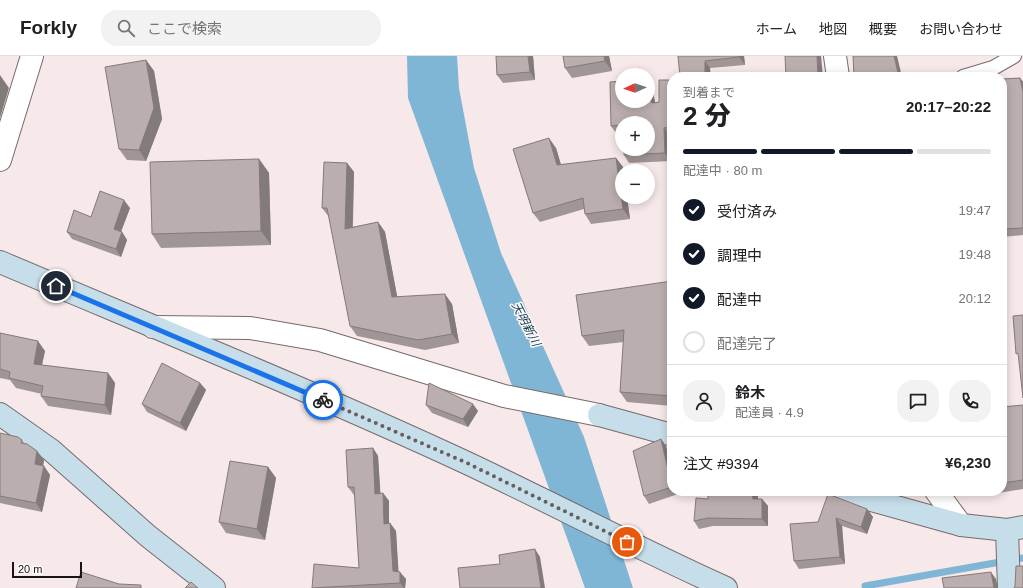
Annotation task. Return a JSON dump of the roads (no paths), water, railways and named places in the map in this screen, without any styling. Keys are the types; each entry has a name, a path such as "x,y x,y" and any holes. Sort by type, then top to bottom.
{"main road":[{"path":"0,262 467,463 650,554 726,588"},
{"path":"0,414 51,450 148,536 214,588"},
{"path":"599,415 667,434"},
{"path":"857,496 961,525 1015,529 1009,588"}],"street":[{"path":"0,160 32,56"},
{"path":"835,56 837,72"},
{"path":"153,327 250,328 320,340 504,396 599,415"},
{"path":"940,496 961,525"}],"lane":[{"path":"980,72 993,68 1014,56"}],"water":[{"name":"天明新川","path":"407,56 457,56 459,88 474,168 501,253 584,437 633,588 585,588 408,98"}],"waterway":[{"path":"865,586 1023,558"}]}
